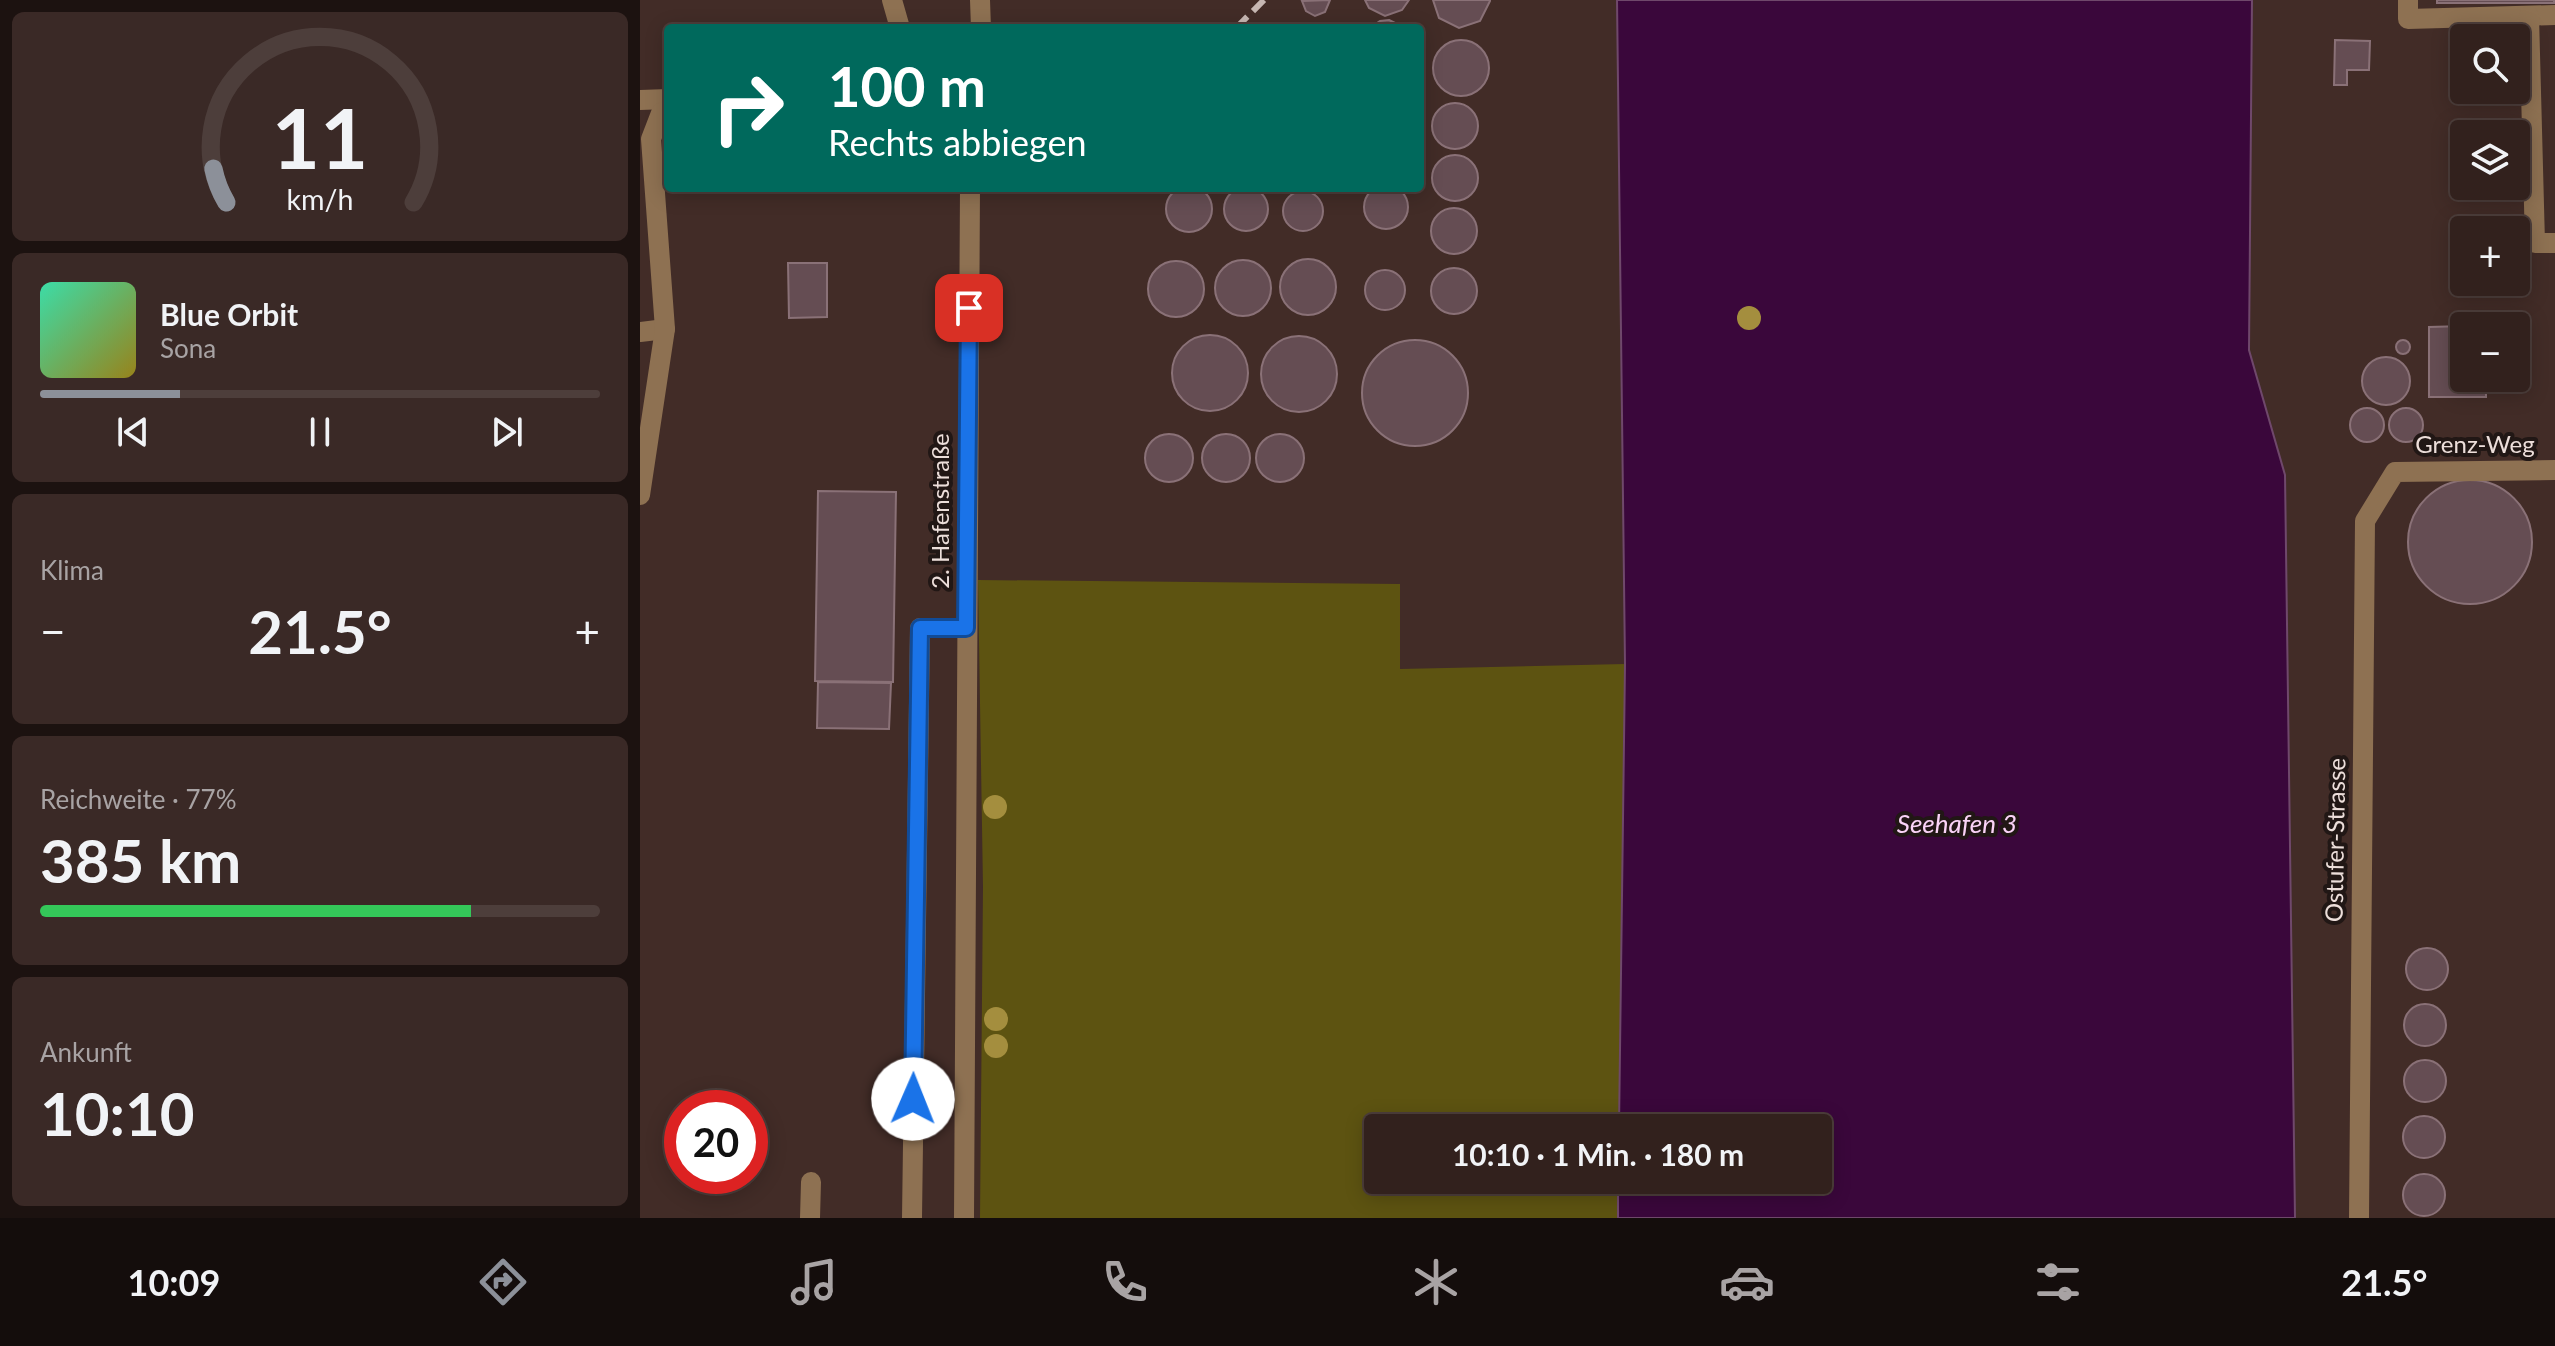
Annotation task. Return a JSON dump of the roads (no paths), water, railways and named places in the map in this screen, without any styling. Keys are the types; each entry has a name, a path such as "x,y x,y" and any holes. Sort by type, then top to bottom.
{"street":[{"path":"892,0 899,24"},
{"path":"979,24 980,0"},
{"path":"2408,0 2408,19 2555,15"},
{"path":"2529,16 2535,243 2555,243"},
{"path":"640,100 664,99"},
{"path":"640,495 665,329 651,139 664,112"},
{"name":"2. Hafenstraße","path":"964,1218 970,192"},
{"path":"640,332 665,329"},
{"name":"Grenz-Weg","path":"2395,472 2555,470"},
{"name":"Ostufer-Strasse","path":"2359,1218 2365,521 2395,472"},
{"path":"912,1218 920,628 966,628"},
{"path":"810,1218 811,1182"}],"water":[{"name":"Seehafen 3","path":"1617,0 2252,0 2249,350 2285,475 2295,1218 1618,1218 1618,1194 1832,1194 1832,1114 1619,1114 1625,664"}],"railway":[{"path":"1240,24 1264,0"}]}
